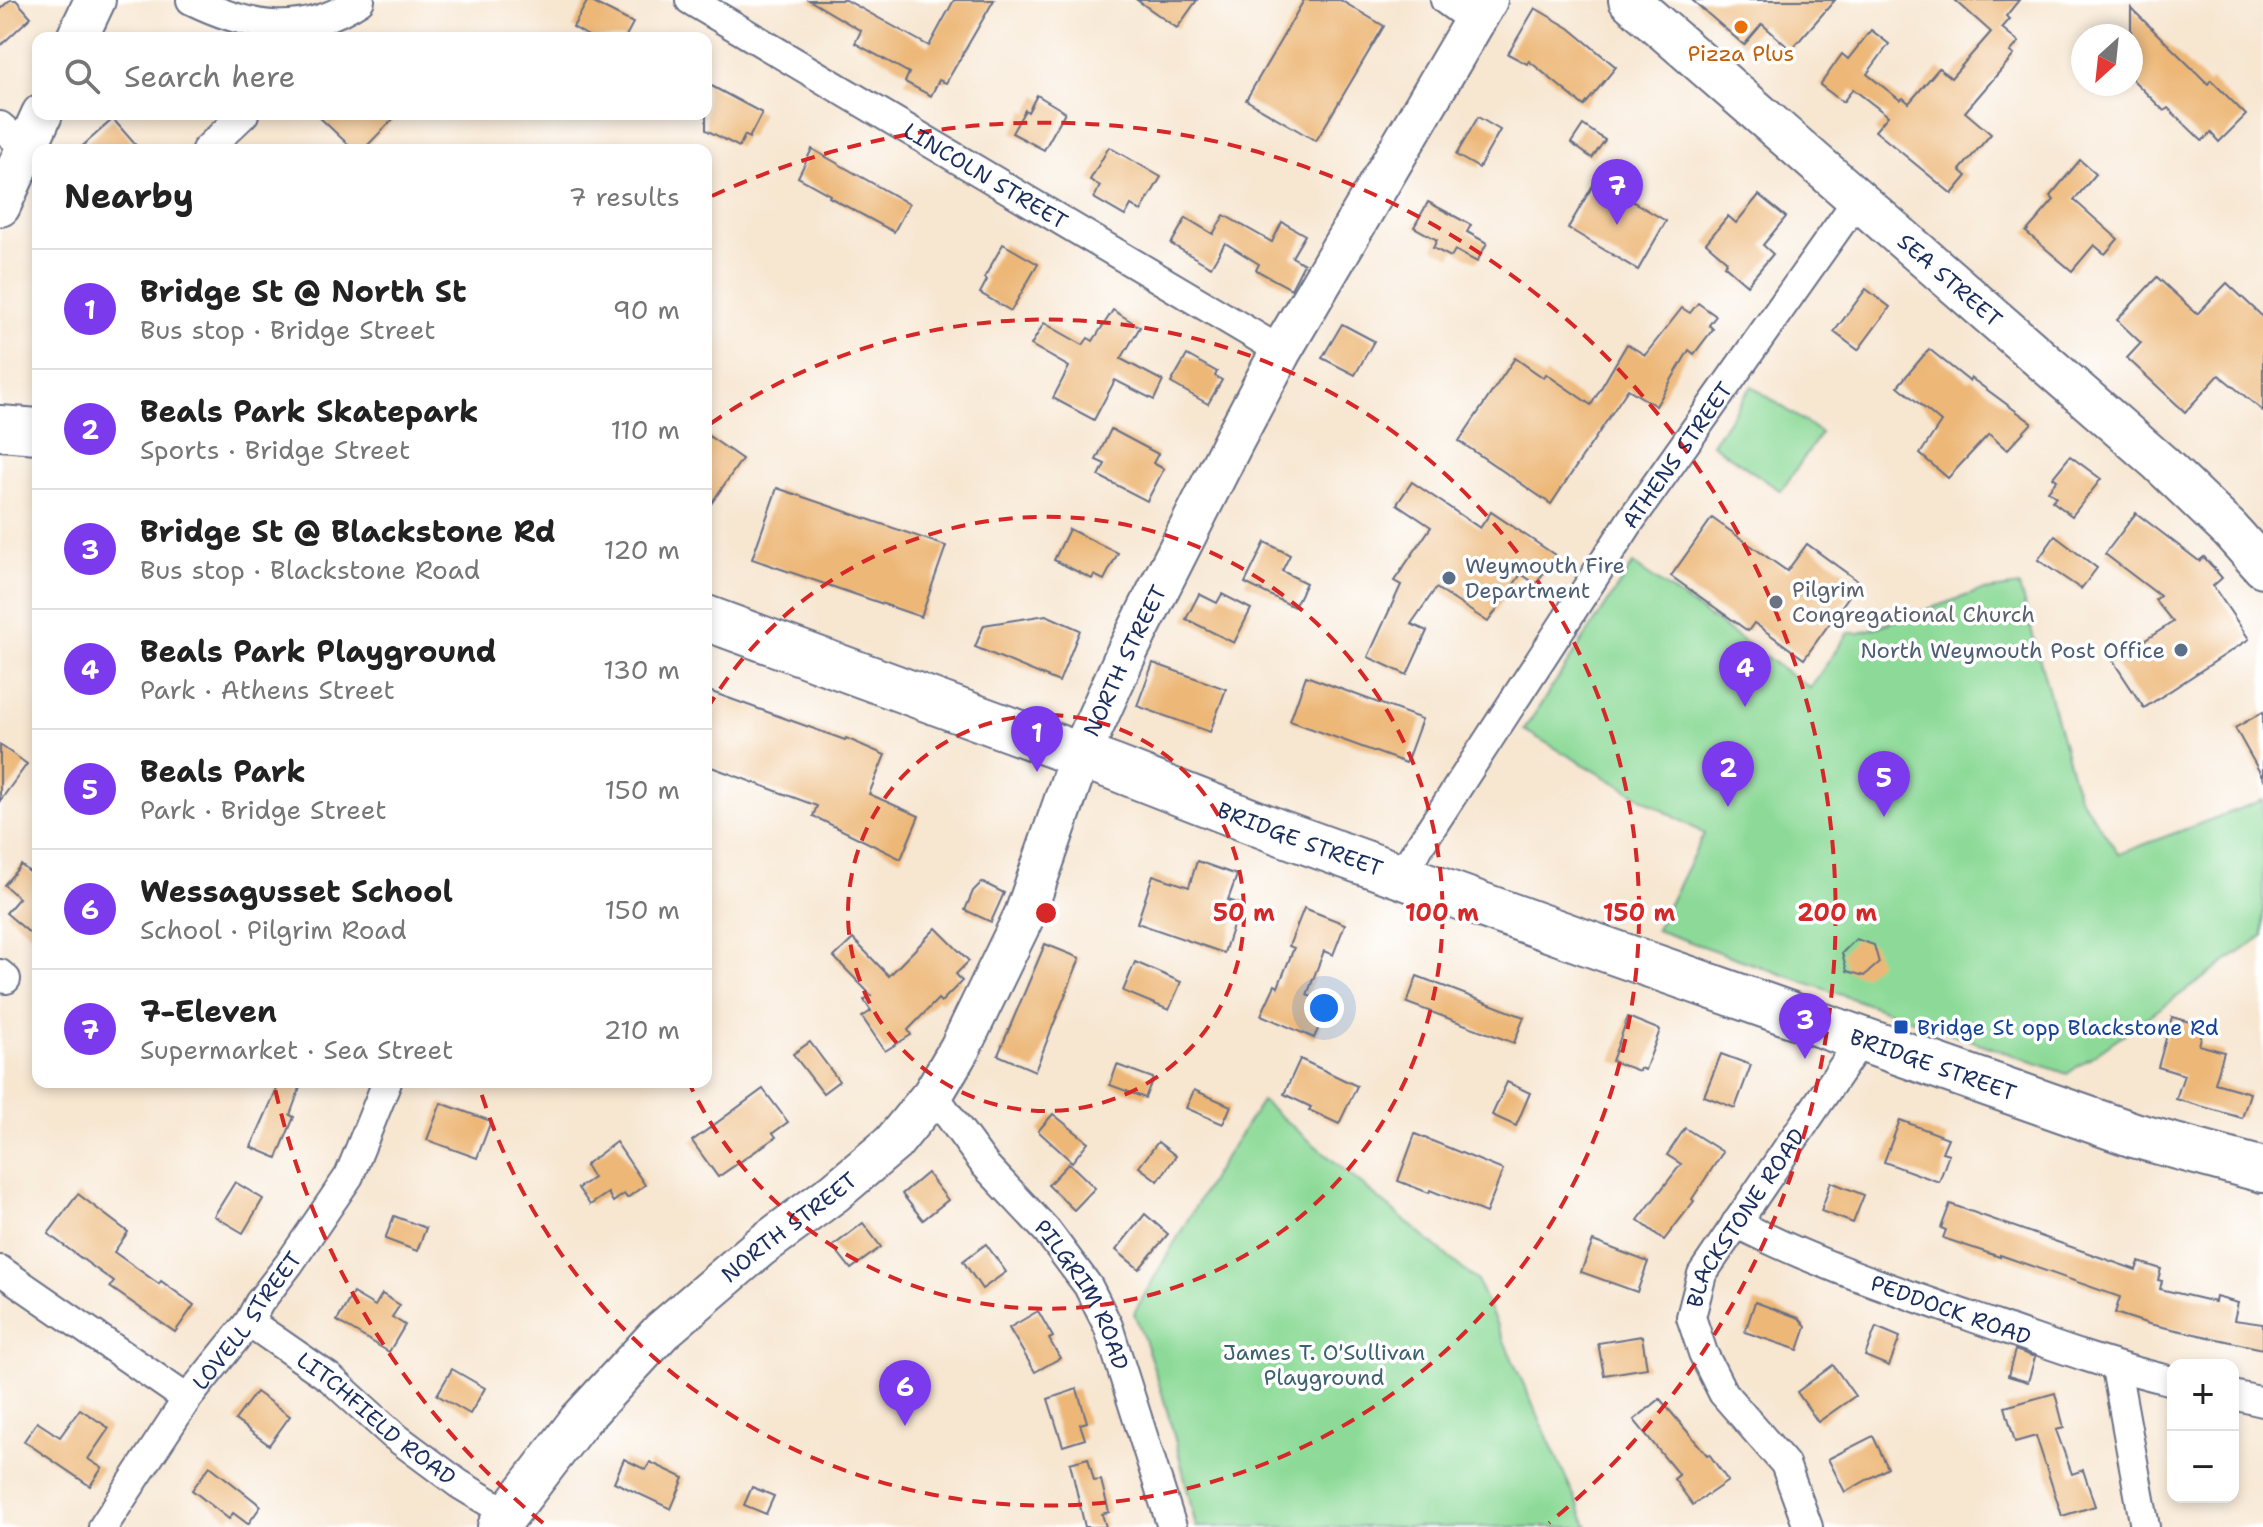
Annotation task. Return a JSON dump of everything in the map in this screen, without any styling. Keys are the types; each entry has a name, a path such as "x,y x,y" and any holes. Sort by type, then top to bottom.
{"main road":[{"path":"0,428 32,431"},
{"name":"BRIDGE STREET","path":"712,620 1400,876 1861,1040 2134,1135 2263,1170"}],"street":[{"path":"80,32 95,0"},
{"path":"191,0 262,31 325,20 360,0"},
{"name":"LINCOLN STREET","path":"690,0 1281,351"},
{"name":"SEA STREET","path":"1629,0 2160,463 2230,530 2263,567"},
{"name":"NORTH STREET","path":"503,1520 579,1421 662,1331 760,1247 835,1192 893,1143 933,1094 960,1048 1025,914 1080,756 1127,652 1281,351 1469,7"},
{"path":"212,144 238,120"},
{"path":"0,206 22,129"},
{"name":"ATHENS STREET","path":"1400,876 1631,520 1858,199"},
{"name":"BLACKSTONE ROAD","path":"1808,1527 1785,1464 1723,1393 1703,1353 1691,1317 1702,1274 1861,1040"},
{"name":"LOVELL STREET","path":"0,1270 187,1399 249,1322 259,1303 349,1176 385,1088"},
{"name":"PILGRIM ROAD","path":"933,1094 985,1165 1047,1231 1088,1286 1108,1326 1172,1527"},
{"name":"PEDDOCK ROAD","path":"1736,1223 1791,1251 1871,1282 2116,1368 2167,1380"},
{"name":"LITCHFIELD ROAD","path":"249,1322 330,1378 393,1435 503,1520"},
{"path":"2116,1368 2145,1527"},
{"path":"2239,1396 2263,1402"},
{"path":"103,1527 187,1399"}],"green space":[{"path":"1752,386 1821,433 1781,491 1712,444"},
{"path":"1633,564 1810,688 1848,633 1860,633 1977,592 2019,586 2078,795 2119,854 2263,800 2263,936 2067,1074 1656,930 1704,834 1524,730"},
{"name":"James T. O'Sullivan Playground","path":"1262,1101 1477,1281 1588,1527 1196,1527 1170,1419 1134,1313 1213,1176"}],"building":[{"path":"10,0 16,0 31,17 0,46 0,9"},
{"path":"588,0 633,23 628,32 582,32 573,27"},
{"path":"809,0 846,0 929,46 954,0 994,0 946,83 939,80 931,96 905,82 909,73 855,43 861,31"},
{"path":"1137,0 1197,0 1177,28"},
{"path":"1304,0 1340,0 1384,26 1316,141 1246,100"},
{"path":"1692,0 1835,0 1791,50 1762,24 1744,45"},
{"path":"1955,0 2019,0 2006,16 2010,19 2002,28 2019,42 2010,52 2014,55 1965,112 1991,134 1960,170 1967,176 1952,194 1875,131 1888,116 1853,89 1843,102 1820,85 1842,54 1848,59 1871,30 1889,44 1867,74 1900,100 1903,98 1909,103 1939,68 1951,78 1991,32"},
{"path":"1535,8 1569,28 1616,67 1584,106 1529,61 1527,64 1508,54"},
{"path":"2131,8 2208,84 2211,80 2246,115 2219,142 2211,133 2202,141 2168,108 2164,111 2143,90 2143,24 2131,24"},
{"path":"712,86 762,113 749,138 745,135 739,147 706,130 706,120 712,120"},
{"path":"1037,95 1065,112 1044,150 1012,133"},
{"path":"1478,117 1500,130 1479,168 1456,155"},
{"path":"114,120 135,144 85,144"},
{"path":"322,120 392,120 369,144 348,144"},
{"path":"1583,125 1605,140 1592,158 1571,143"},
{"path":"1109,147 1161,177 1141,211 1131,205 1125,216 1094,198 1100,186 1090,180"},
{"path":"812,149 909,204 894,232 798,177"},
{"path":"2080,160 2096,174 2074,200 2118,239 2105,254 2094,245 2072,271 2026,232 2054,200 2050,196"},
{"path":"1596,180 1666,221 1638,270 1568,228"},
{"path":"1759,195 1786,217 1763,245 1773,254 1747,285 1724,265 1727,261 1706,243 1728,216 1736,223"},
{"path":"1428,202 1471,225 1467,232 1487,243 1477,262 1455,250 1451,257 1433,248 1437,240 1414,227"},
{"path":"1224,215 1272,242 1282,222 1305,235 1292,257 1304,264 1291,289 1256,270 1259,264 1225,243 1211,267 1171,244 1186,218 1213,234"},
{"path":"1003,244 1038,264 1011,311 980,293 987,280 984,278"},
{"path":"2157,277 2197,314 2227,283 2263,317 2263,411 2219,375 2185,412 2127,358 2141,343 2117,320"},
{"path":"1866,289 1890,307 1858,350 1834,332"},
{"path":"1698,303 1716,316 1709,325 1713,329 1694,354 1689,350 1656,406 1628,389 1551,504 1459,441 1515,358 1544,378 1546,374 1591,405 1627,344 1645,355 1682,308 1690,313"},
{"path":"1113,310 1140,327 1121,359 1163,381 1154,400 1115,380 1094,420 1053,398 1069,367 1031,345 1044,323 1083,345 1088,338 1093,341"},
{"path":"1342,324 1374,341 1355,375 1322,358"},
{"path":"1929,349 1969,381 1971,378 2032,423 2007,450 1989,434 1948,478 1920,454 1941,422 1898,386"},
{"path":"1187,355 1217,372 1215,376 1222,380 1208,404 1171,383"},
{"path":"1111,429 1158,454 1153,463 1164,469 1147,501 1099,476 1105,464 1096,460"},
{"path":"712,438 742,459 712,502"},
{"path":"2070,456 2101,479 2072,516 2052,501 2056,497 2048,491 2057,480 2053,477"},
{"path":"1412,482 1480,528 1491,512 1555,555 1536,584 1521,574 1488,622 1436,588 1411,624 1427,631 1407,675 1368,657 1401,585 1394,581 1431,527 1397,504"},
{"path":"777,488 946,546 921,617 752,559"},
{"path":"2136,513 2199,561 2204,557 2222,578 2213,586 2249,639 2144,708 2113,661 2173,622 2155,600 2160,596 2105,554"},
{"name":"Pilgrim Congregational Church","path":"1712,518 1787,571 1807,544 1859,582 1804,659 1754,623 1748,631 1671,576"},
{"path":"1069,529 1118,553 1104,580 1094,575 1092,579 1054,560"},
{"path":"2055,536 2097,568 2081,589 2038,560"},
{"path":"1265,542 1290,555 1282,571 1306,583 1294,607 1245,583"},
{"path":"1199,594 1217,603 1222,594 1251,609 1234,643 1186,619"},
{"path":"1046,615 1080,630 1059,682 975,647 984,625"},
{"path":"1153,663 1226,689 1210,732 1137,706"},
{"path":"1306,676 1422,719 1406,763 1290,721"},
{"path":"712,692 846,738 885,755 869,794 919,816 901,859 813,816 817,806 712,767"},
{"path":"2263,712 2263,778 2235,728"},
{"path":"0,745 27,764 0,801"},
{"path":"1197,861 1237,875 1228,900 1240,904 1224,953 1137,923 1153,875 1189,887"},
{"path":"21,865 32,874 32,935 6,913 19,898 4,885"},
{"path":"982,882 1004,893 991,922 965,910 973,891"},
{"path":"1304,908 1345,924 1333,955 1324,951 1307,995 1329,1005 1314,1038 1261,1015 1275,985 1278,987 1294,948 1289,946"},
{"path":"936,928 969,961 956,974 962,981 941,1002 938,999 908,1030 911,1035 885,1051 862,1017 871,1011 864,1000 871,995 834,957 853,939 889,976"},
{"path":"1856,939 1874,945 1879,963 1864,976 1847,971 1842,953"},
{"path":"1045,944 1080,958 1035,1071 998,1055"},
{"path":"1135,962 1181,982 1169,1010 1123,991"},
{"path":"1417,976 1524,1017 1514,1043 1407,1003"},
{"path":"1628,1017 1660,1030 1645,1070 1640,1068 1639,1071 1612,1061"},
{"path":"2172,1017 2204,1026 2199,1045 2224,1052 2215,1083 2250,1093 2242,1118 2176,1099 2184,1075 2158,1067"},
{"path":"810,1042 839,1081 823,1093 793,1054"},
{"path":"1721,1054 1751,1065 1735,1108 1704,1096"},
{"path":"1300,1059 1357,1086 1339,1124 1284,1094"},
{"path":"1117,1065 1153,1078 1145,1098 1110,1085"},
{"path":"1507,1082 1530,1093 1516,1126 1492,1115"},
{"path":"277,1088 300,1088 290,1115 294,1117 277,1158 251,1147"},
{"path":"763,1089 788,1122 773,1133 776,1137 718,1177 692,1141"},
{"path":"1194,1090 1231,1106 1223,1124 1186,1108"},
{"path":"441,1103 491,1121 477,1158 427,1140"},
{"path":"1053,1114 1088,1142 1072,1162 1038,1131"},
{"path":"1900,1120 1948,1138 1942,1152 1949,1154 1939,1182 1884,1162"},
{"path":"1685,1128 1723,1152 1692,1199 1694,1201 1664,1240 1638,1220 1681,1164 1667,1155"},
{"path":"1415,1134 1503,1170 1486,1213 1430,1190 1429,1193 1398,1181"},
{"path":"616,1142 645,1185 627,1198 624,1194 613,1202 608,1193 590,1205 578,1188 593,1178 585,1165"},
{"path":"1158,1142 1176,1156 1158,1181 1139,1167"},
{"path":"1069,1163 1095,1188 1074,1210 1048,1185"},
{"path":"927,1173 948,1200 923,1220 902,1194"},
{"path":"235,1182 263,1199 243,1233 214,1216"},
{"path":"1831,1182 1864,1195 1853,1223 1821,1211"},
{"path":"78,1194 128,1232 114,1252 194,1305 175,1332 110,1287 114,1282 48,1234"},
{"path":"1950,1204 2136,1270 2139,1262 2161,1269 2158,1280 2162,1281 2160,1289 2215,1302 2216,1297 2238,1303 2234,1320 2263,1324 2263,1349 2149,1324 2115,1313 2120,1297 1943,1238 1946,1230 1941,1228"},
{"path":"1145,1214 1168,1234 1139,1269 1116,1250"},
{"path":"394,1216 426,1228 417,1251 385,1239"},
{"path":"863,1223 881,1247 851,1269 833,1246"},
{"path":"1593,1241 1648,1262 1637,1292 1581,1272"},
{"path":"986,1244 1006,1272 982,1289 963,1261"},
{"path":"353,1293 375,1306 382,1294 400,1305 392,1317 405,1325 389,1352 337,1321"},
{"path":"1755,1302 1799,1318 1806,1327 1798,1350 1745,1332"},
{"path":"1038,1311 1053,1337 1049,1339 1060,1358 1035,1372 1009,1328"},
{"path":"1876,1327 1900,1337 1889,1366 1865,1356"},
{"path":"1642,1336 1647,1368 1604,1375 1598,1343"},
{"path":"2015,1350 2035,1357 2028,1382 2008,1376"},
{"path":"1833,1365 1855,1396 1818,1422 1797,1392"},
{"path":"452,1369 485,1388 470,1414 437,1395"},
{"path":"1077,1389 1087,1422 1080,1424 1085,1439 1063,1446 1048,1399"},
{"path":"256,1392 290,1416 269,1445 235,1420"},
{"path":"2055,1393 2064,1428 2056,1430 2072,1474 2083,1470 2095,1506 2062,1516 2036,1436 2015,1442 2005,1407"},
{"path":"1660,1399 1709,1454 1728,1481 1693,1505 1674,1479 1679,1475 1634,1420"},
{"path":"80,1409 109,1428 88,1459 102,1468 90,1486 24,1441 37,1422 60,1437"},
{"path":"1873,1436 1888,1468 1845,1492 1828,1459"},
{"path":"1088,1458 1094,1481 1101,1480 1109,1512 1102,1514 1106,1527 1085,1527 1070,1463"},
{"path":"624,1459 646,1470 650,1462 684,1478 671,1509 614,1482"},
{"path":"210,1466 261,1506 248,1524 233,1513 229,1519 192,1490"},
{"path":"752,1487 774,1496 766,1514 744,1505"}],"place":[{"name":"Pizza Plus","path":"1741,27"},
{"name":"7-Eleven","path":"1617,225"},
{"name":"Weymouth Fire Department","path":"1449,578"},
{"name":"Pilgrim Congregational Church","path":"1776,602"},
{"name":"North Weymouth Post Office","path":"2181,650"},
{"name":"Beals Park Playground","path":"1745,707"},
{"name":"Bridge St @ North St","path":"1037,772"},
{"name":"Beals Park Skatepark","path":"1728,807"},
{"name":"Beals Park","path":"1884,817"},
{"name":"Bridge St opp Blackstone Rd","path":"1901,1027"},
{"name":"Bridge St @ Blackstone Rd","path":"1805,1059"},
{"name":"Wessagusset School","path":"905,1426"}]}
